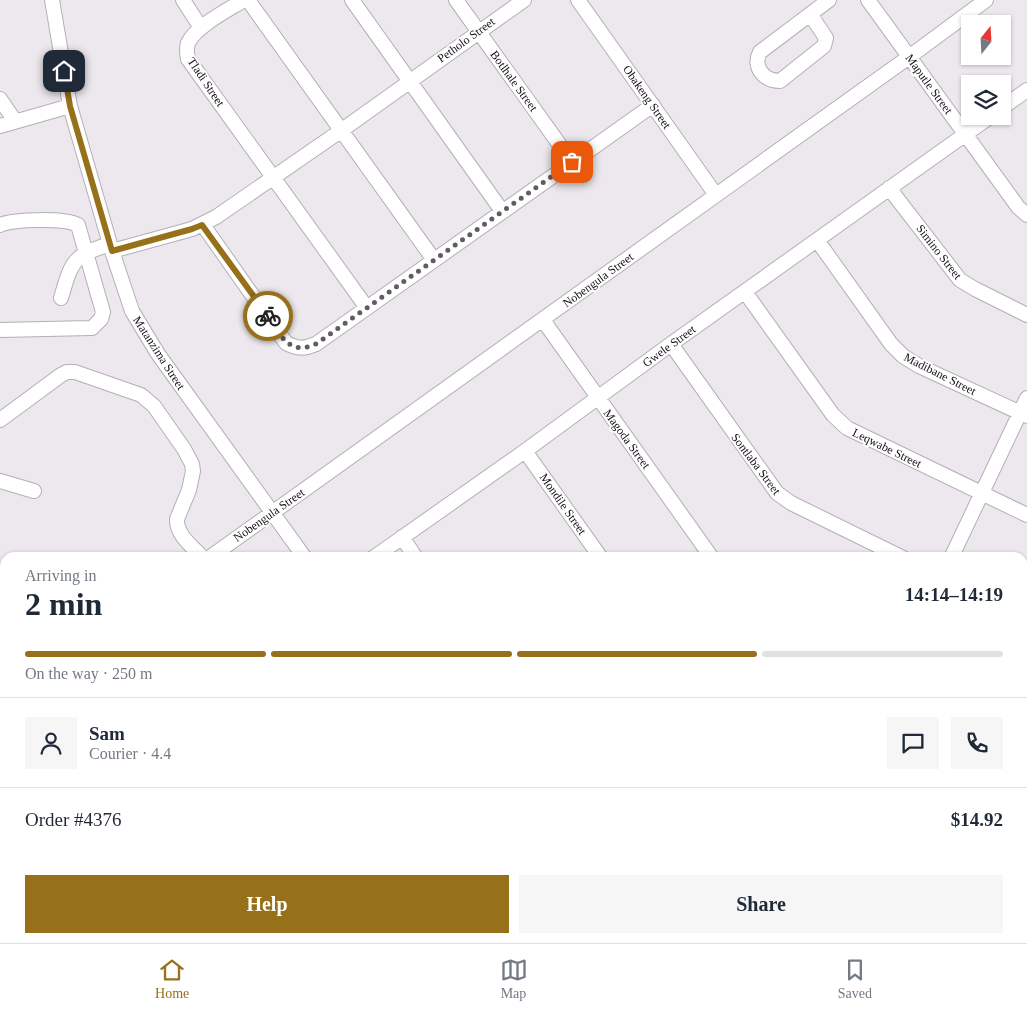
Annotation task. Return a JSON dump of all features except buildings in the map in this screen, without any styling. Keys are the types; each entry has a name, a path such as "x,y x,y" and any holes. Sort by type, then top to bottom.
{"street":[{"name":"Matanzima Street","path":"52,0 70,106 111,248 132,311 158,354 302,552"},
{"path":"182,0 201,28"},
{"name":"Tladi Street","path":"244,0 201,28 193,35 186,50 188,59 274,177"},
{"path":"248,0 434,260"},
{"path":"352,0 502,211"},
{"name":"Botlhale Street","path":"456,0 572,162"},
{"name":"Petholo Street","path":"85,253 192,229 202,225 342,130 478,31 524,0"},
{"name":"Obakeng Street","path":"578,0 716,195"},
{"path":"810,14 826,38 824,46 780,81 772,81 767,78 758,67 757,58 760,52 810,14 829,0"},
{"name":"Maputle Street","path":"868,0 964,135 1018,207 1027,215"},
{"name":"Nobengula Street","path":"217,552 543,320 986,0"},
{"path":"1011,102 1027,90"},
{"path":"0,99 15,121"},
{"path":"202,225 286,343 296,348 305,348 316,344 652,105"},
{"path":"0,126 70,106"},
{"name":"Gwele Street","path":"381,552 978,125"},
{"path":"274,177 367,308"},
{"name":"Simino Street","path":"889,188 960,280 975,290 1027,315"},
{"path":"0,225 17,221 72,222 79,228 103,312 96,326 81,330 0,330"},
{"name":"Madibane Street","path":"817,240 890,344 903,356 919,366 1024,414"},
{"path":"61,298 72,265 85,253"},
{"name":"Leqwabe Street","path":"745,292 839,422 857,434 1027,516"},
{"name":"Magoda Street","path":"543,320 708,552"},
{"name":"Sontlaba Street","path":"671,344 777,494 791,503 891,552"},
{"path":"0,420 51,381 67,372 75,372 141,395 154,406 192,464 192,480 176,526 179,532 197,552"},
{"path":"954,552 981,494 1024,414 1027,398"},
{"name":"Mondile Street","path":"525,451 597,552"},
{"path":"0,481 34,491"},
{"path":"402,537 412,552"}],"way so far":[{"path":"268,316 286,343 296,348 305,348 316,344 572,162"}],"route":[{"path":"64,71 70,106 112,251 202,225 268,316"}]}
